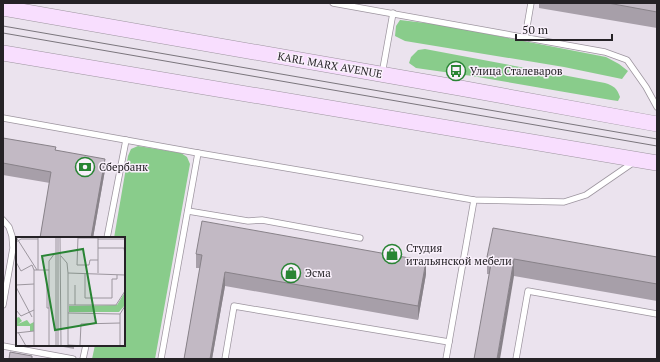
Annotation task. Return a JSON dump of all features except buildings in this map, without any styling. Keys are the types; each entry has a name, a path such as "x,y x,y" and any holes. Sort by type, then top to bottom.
{"main road":[{"name":"KARL MARX AVENUE","path":"3,8 382,74 657,124"},
{"path":"3,53 657,163"}],"lane":[{"path":"333,3 605,52 626,60 646,87 657,107"},
{"path":"525,38 531,3"},
{"path":"382,74 393,13"},
{"path":"3,118 474,200 564,202 586,195 638,160"},
{"path":"107,237 126,140"},
{"path":"161,359 198,153"},
{"path":"446,359 474,200"},
{"path":"188,211 248,221 262,220 360,238"},
{"path":"3,220 9,227 12,236 13,248 3,306"},
{"path":"516,359 528,291 657,314"},
{"path":"225,359 234,306 449,342"},
{"path":"3,346 73,359"},
{"path":"83,359 86,346"}],"green space":[{"path":"400,20 442,25 606,57 628,71 622,79 564,67 405,41 395,36 396,26"},
{"path":"425,49 605,83 615,88 620,97 618,101 611,100 416,68 409,63 411,57 418,50"},
{"path":"138,146 181,153 187,157 190,164 155,359 92,359 95,346 125,346 125,237 114,237 128,156 131,149"}],"tram line":[{"path":"3,26 657,139"},
{"path":"3,33 657,146"}],"place":[{"name":"Улица Сталеваров","path":"456,71"},
{"name":"Сбербанк","path":"85,167"},
{"name":"Студия итальянской мебели","path":"392,254"},
{"name":"Эсма","path":"291,273"}]}
